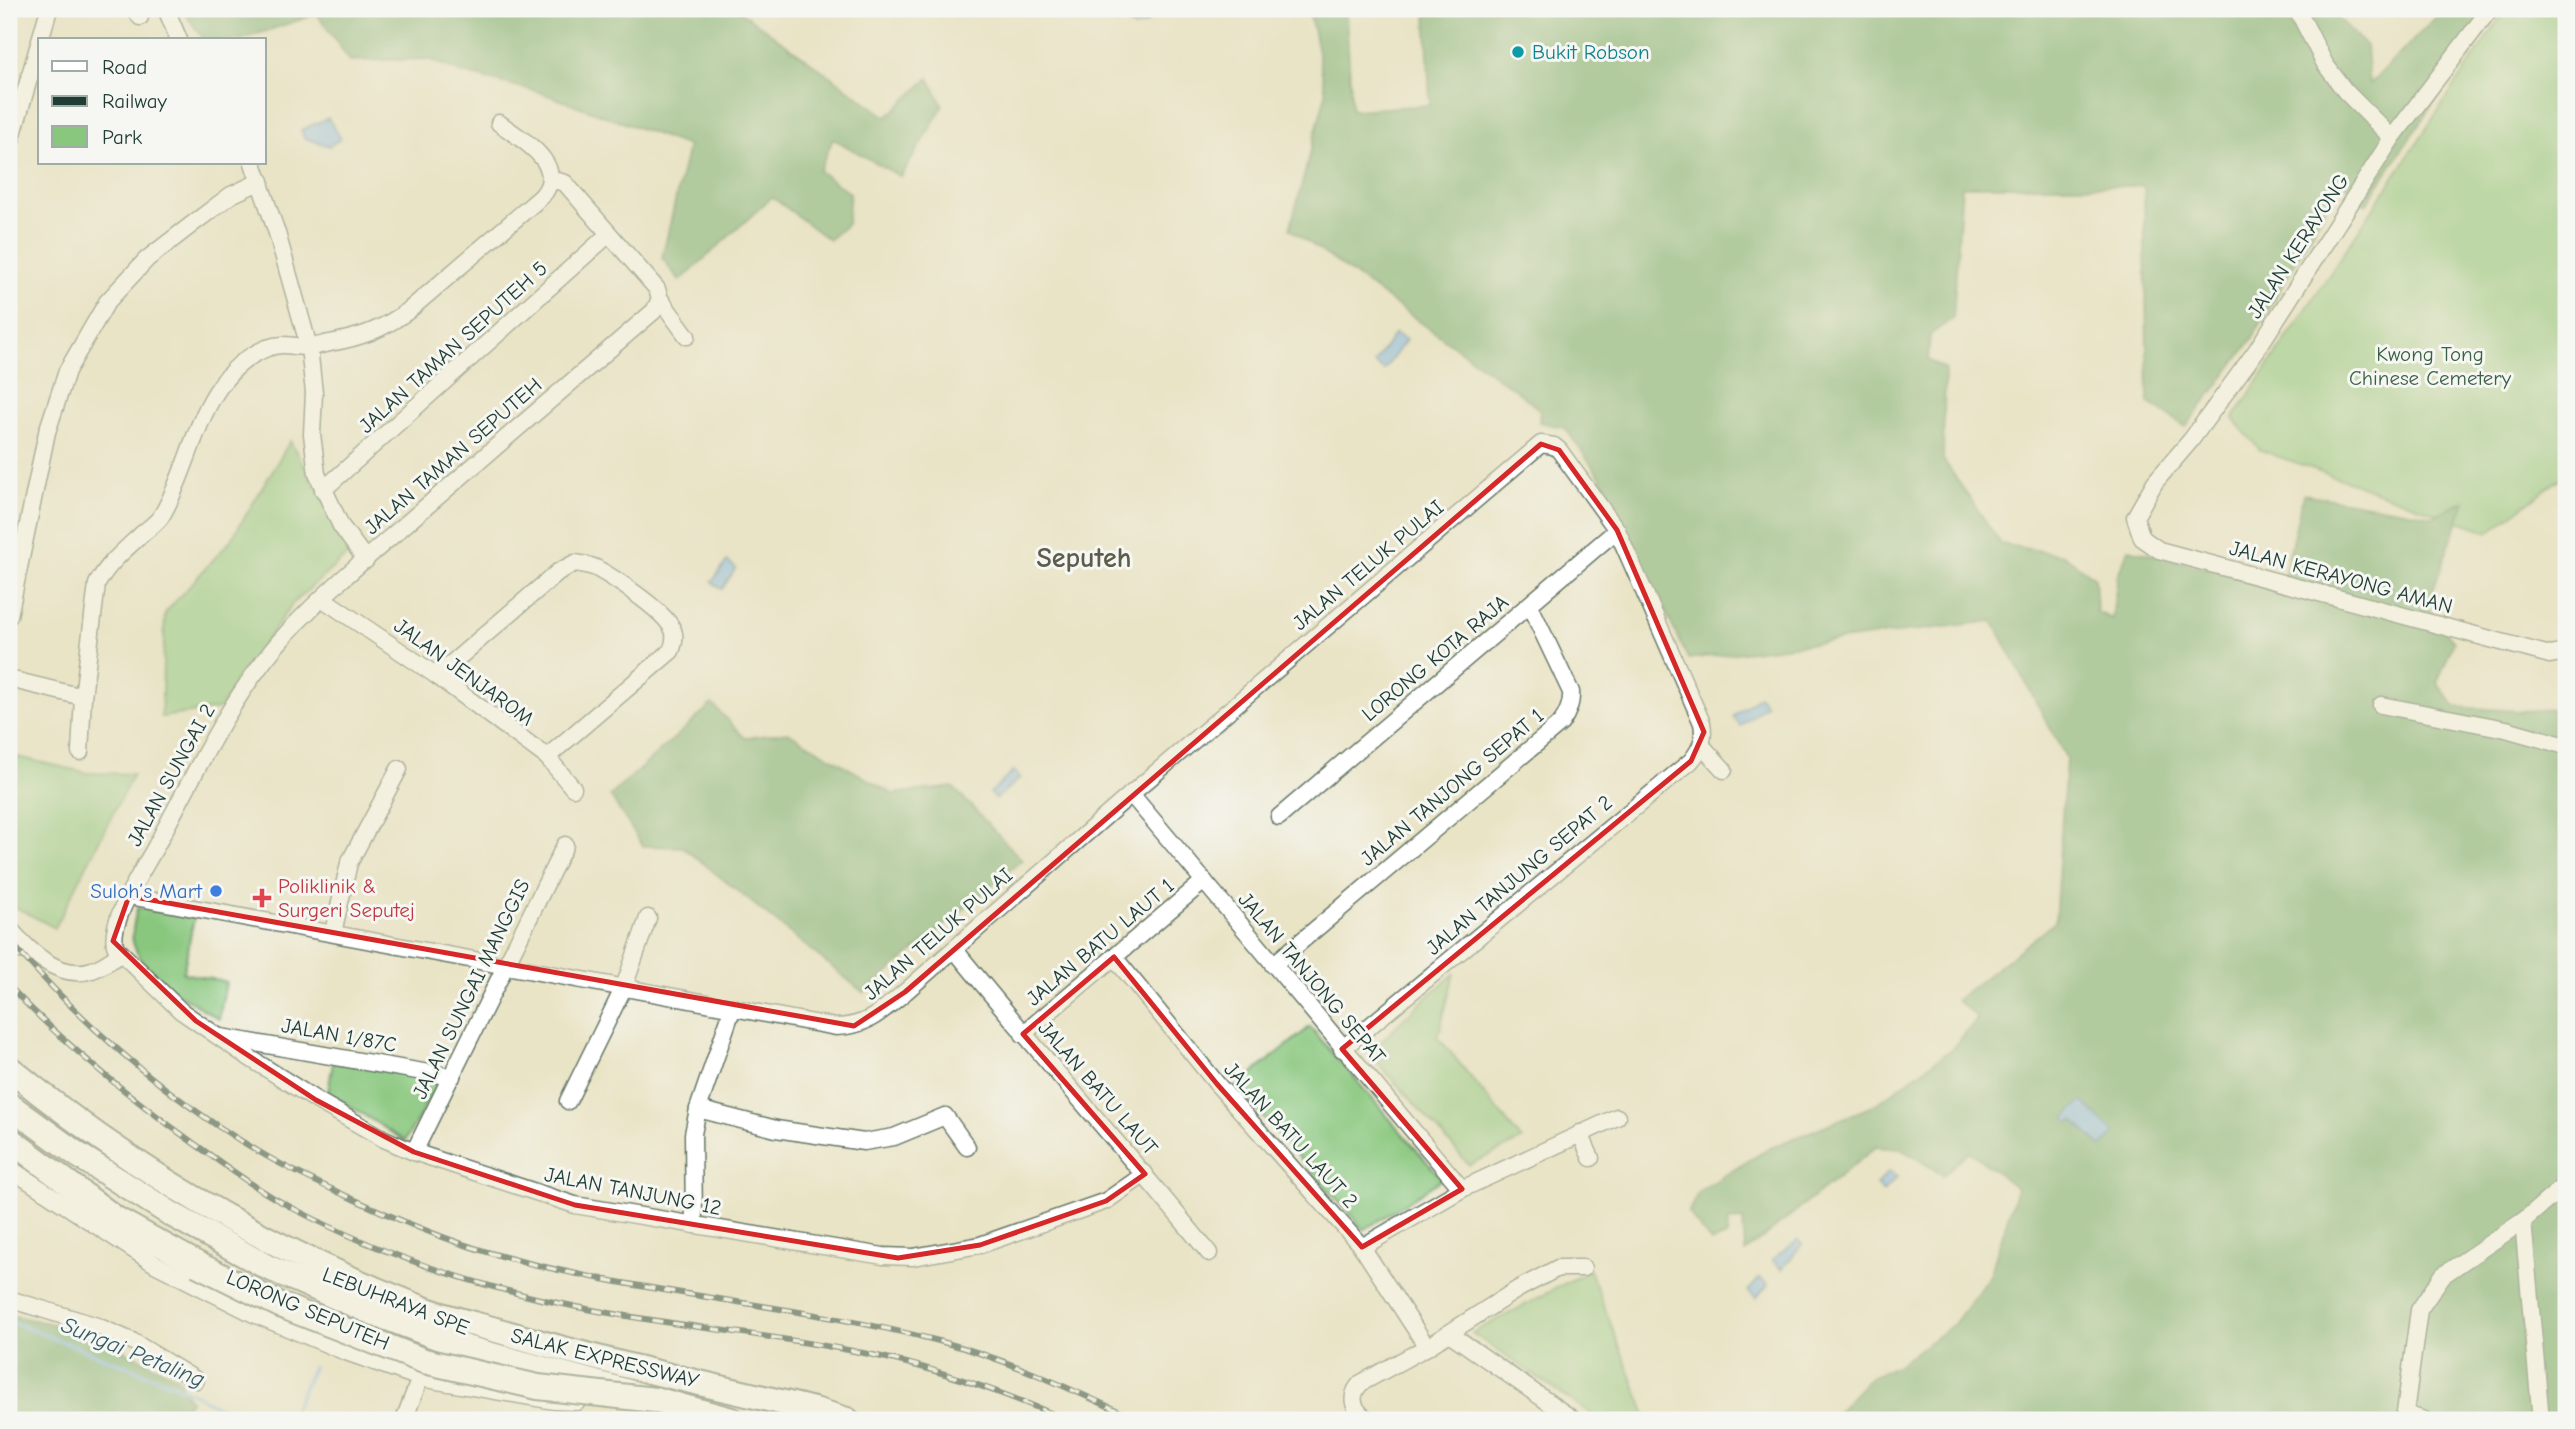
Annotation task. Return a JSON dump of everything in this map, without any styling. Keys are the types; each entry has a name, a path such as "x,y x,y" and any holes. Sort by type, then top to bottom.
{"highway":[{"name":"SALAK EXPRESSWAY","path":"9,1068 52,1104 179,1190 308,1261 346,1277 421,1308 567,1351 847,1420"},
{"name":"LEBUHRAYA SPE","path":"9,1080 86,1145 177,1203 275,1254 472,1331 564,1358 828,1420"},
{"name":"LEBUHRAYA SPE","path":"9,1105 78,1155 160,1207 267,1268 466,1348 732,1420"},
{"name":"SALAK EXPRESSWAY","path":"9,1114 123,1198 236,1266 357,1319 425,1345 502,1369 622,1400 725,1420"},
{"path":"9,1139 116,1219 197,1264 280,1305 424,1361 538,1387 655,1400"},
{"path":"116,1219 236,1266"}],"street":[{"path":"41,38 49,9"},
{"path":"166,9 178,38"},
{"path":"2297,9 2325,64 2345,91 2392,138"},
{"name":"JALAN KERAYONG","path":"2141,505 2155,482 2191,440 2256,351 2392,138 2490,9"},
{"path":"9,148 38,47"},
{"path":"80,752 83,698 97,584 106,568 161,517 213,397 227,375 246,359 268,348 289,343 309,347 369,335 408,312 541,197 548,190 550,179 540,153 499,123"},
{"name":"JALAN TAMAN SEPUTEH","path":"253,164 295,292 309,347 314,393 312,434 317,474 341,526 366,560 654,311 660,299"},
{"path":"550,179 565,183 609,233 657,289 660,299 687,336"},
{"path":"9,616 47,432 67,371 107,302 147,260 230,195 261,181"},
{"name":"JALAN TAMAN SEPUTEH 5","path":"323,490 609,233"},
{"name":"JALAN TELUK PULAI","path":"130,895 836,1027 855,1026 871,1020 955,950 1130,794 1541,444 1554,446 1559,450 1617,530"},
{"name":"JALAN KERAYONG AMAN","path":"2141,505 2135,517 2137,526 2142,538 2159,550 2550,654 2566,652"},
{"path":"1617,530 1702,723 1702,746 1724,770"},
{"name":"LORONG KOTA RAJA","path":"1279,817 1617,530"},
{"name":"JALAN SUNGAI 2","path":"120,954 113,941 114,932 130,895 223,722 288,632 366,560"},
{"path":"438,676 558,572 575,563 593,567 621,584 657,611 673,629 675,642 671,651 547,757"},
{"name":"JALAN JENJAROM","path":"323,599 438,676 547,757 573,788"},
{"name":"JALAN TANJONG SEPAT 1","path":"1273,965 1561,723 1572,700 1571,692 1530,606"},
{"path":"9,679 83,698"},
{"path":"2381,705 2506,729 2566,746"},
{"name":"JALAN TANJUNG SEPAT 2","path":"1342,1049 1691,761 1702,746"},
{"path":"333,933 349,863 399,769"},
{"name":"JALAN TANJONG SEPAT","path":"1130,794 1462,1189"},
{"name":"JALAN SUNGAI MANGGIS","path":"414,1152 565,845"},
{"name":"JALAN BATU LAUT 1","path":"1023,1034 1204,881"},
{"path":"568,1101 624,987 648,918"},
{"path":"9,928 30,951 49,963 76,972 101,967 120,954"},
{"path":"9,949 30,951"},
{"name":"JALAN BATU LAUT","path":"955,950 1209,1253"},
{"name":"JALAN TANJUNG 12","path":"120,954 181,1011 316,1100 384,1139 414,1152 557,1201 883,1256 913,1257 980,1245 1106,1201 1145,1174"},
{"name":"JALAN BATU LAUT 2","path":"1114,957 1217,1084 1362,1247 1427,1347"},
{"path":"694,1225 693,1134 698,1109 733,1007"},
{"name":"JALAN 1/87C","path":"219,1036 452,1077"},
{"path":"698,1109 776,1129 864,1142 894,1137 944,1115 967,1147"},
{"path":"1362,1247 1462,1189 1618,1117"},
{"path":"1580,1133 1591,1158"},
{"name":"LORONG SEPUTEH","path":"9,1168 155,1264 254,1314 346,1352 420,1378 554,1401 622,1400"},
{"path":"2424,1420 2405,1417 2419,1310 2444,1275 2523,1221 2566,1184"},
{"path":"2523,1221 2541,1420"},
{"path":"1368,1420 1359,1414 1352,1401 1353,1391 1361,1383 1427,1347 1518,1289 1559,1268 1583,1268"},
{"path":"9,1300 97,1326 132,1341 196,1380"},
{"path":"1449,1333 1574,1420"},
{"path":"404,1420 420,1378"}],"highlighted area":[{"path":"1541,444 1559,450 1617,530 1704,732 1691,761 1342,1049 1462,1189 1362,1247 1217,1084 1114,957 1023,1034 1145,1174 1106,1201 980,1245 898,1258 575,1205 414,1152 316,1100 196,1021 113,941 129,896 854,1026 905,992"}],"green space":[{"path":"182,9 737,9 887,117 929,78 943,106 901,177 833,139 819,171 850,193 847,224 829,240 772,197 680,281 662,258 688,146 536,91 466,74 428,59 350,61 317,14 246,38 203,38"},
{"path":"1309,9 1346,14 1352,110 1430,105 1426,9 2329,9 2366,46 2369,85 2444,9 2496,9 2366,204 2341,181 2251,341 2186,427 2148,402 2144,186 1962,186 1953,318 1930,335 1928,360 1945,369 1943,459 2001,544 2063,555 2095,578 2097,612 2112,619 2118,574 2129,549 2282,587 2303,494 2434,516 2465,501 2427,607 2454,642 2437,683 2456,707 2520,711 2555,709 2566,727 2566,1420 1830,1420 1870,1377 1898,1365 1954,1324 1990,1275 2017,1188 1969,1151 1943,1175 1901,1149 1876,1147 1745,1252 1743,1220 1728,1221 1727,1236 1711,1242 1688,1213 1699,1191 1768,1149 1875,1105 1953,1048 1978,1018 1956,1000 2055,922 2066,758 1993,621 1688,659 1603,481 1565,428 1539,422 1540,410 1518,392 1290,229 1326,93"},
{"name":"Kwong Tong Chinese Cemetery","path":"2506,9 2566,9 2566,474 2489,532 2260,450 2233,419"},
{"path":"290,441 352,551 292,604 219,709 161,717 165,613 231,540"},
{"path":"712,704 745,738 788,732 893,794 953,787 1022,860 864,993 683,847 643,846 610,796"},
{"path":"9,755 88,773 133,774 55,928 9,904"},
{"path":"137,908 194,918 183,973 226,982 219,1019 169,987 146,966 133,942"},
{"path":"1454,974 1438,1037 1522,1140 1469,1165 1370,1054 1410,1012"},
{"path":"1310,1027 1442,1179 1364,1230 1236,1087"},
{"path":"333,1062 441,1078 405,1141 328,1092"},
{"path":"1590,1270 1648,1420 1600,1420 1472,1333"},
{"path":"9,1315 83,1330 177,1377 190,1401 178,1420 9,1420"}],"water":[{"path":"1129,9 1144,9 1148,23 1135,28 1129,25 1132,16"},
{"path":"328,118 341,139 329,146 304,138 301,130"},
{"path":"1395,333 1406,340 1384,370 1374,363"},
{"path":"727,561 736,568 722,589 712,582"},
{"path":"1759,696 1766,705 1740,726 1733,717"},
{"path":"1014,771 1020,778 996,799 990,793"},
{"path":"2082,1101 2115,1133 2102,1147 2073,1120 2070,1123 2065,1118"},
{"path":"1889,1171 1897,1177 1883,1192 1876,1185"},
{"path":"1798,1240 1802,1244 1782,1269 1772,1260"},
{"path":"1760,1278 1768,1285 1756,1298 1748,1291"}],"waterway":[{"name":"Sungai Petaling","path":"9,1321 185,1389 243,1420"},
{"name":"Sungai Petaling","path":"289,1420 313,1367"}],"railway":[{"path":"9,940 98,1031 162,1086 197,1111 279,1163 405,1222 494,1254 549,1268 660,1290 828,1317 965,1348 1015,1366 1138,1420"},
{"path":"9,986 52,1028 120,1087 233,1171 309,1217 383,1250 460,1277 577,1307 799,1341 923,1367 1020,1400 1067,1420"}],"place":[{"name":"Bukit Robson","path":"1518,52"},
{"name":"Suloh’s Mart","path":"216,891"},
{"name":"Poliklinik & Surgeri Seputej","path":"262,898"}],"district":[{"name":"Seputeh","path":"1084,558"}]}
